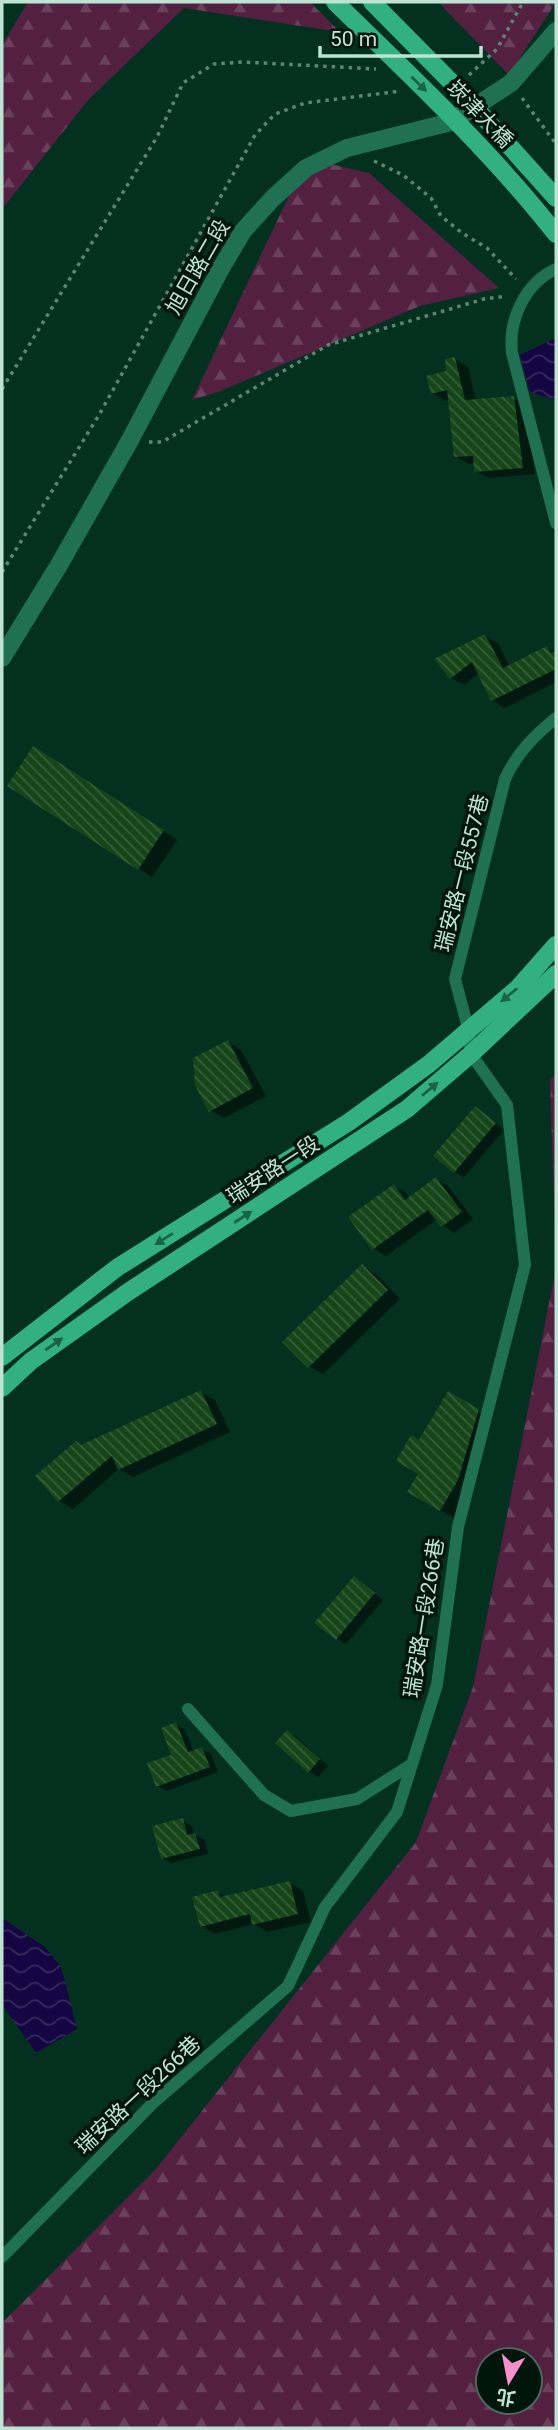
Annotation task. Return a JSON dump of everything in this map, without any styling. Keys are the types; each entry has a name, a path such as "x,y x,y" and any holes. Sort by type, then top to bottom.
{"main road":[{"name":"崁津大橋","path":"335,2 476,140 556,234"},
{"name":"崁津大橋","path":"372,2 462,93 556,198"},
{"name":"瑞安路一段","path":"2,1357 118,1267 349,1122 429,1064 518,988 556,946"},
{"name":"瑞安路一段","path":"2,1388 32,1361 128,1292 407,1109 471,1054 556,974"}],"street":[{"name":"旭日路二段","path":"2,657 59,565 220,270 243,231 271,199 306,169 347,148 451,122 511,83 556,31"}],"lane":[{"path":"556,270 547,274 525,294 510,336 512,353 556,523"},
{"name":"瑞安路一段557巷","path":"471,1054 468,1028 455,979 505,779 513,763 532,738 556,718"},
{"name":"瑞安路一段266巷","path":"2,2257 152,2104 288,1986 325,1907 397,1812 437,1685 458,1527 525,1265 507,1105 471,1054"},
{"path":"188,1709 264,1795 290,1811 357,1799 412,1764"}],"path":[{"path":"2,389 157,137 183,83 214,64 243,62 384,70"},
{"path":"511,83 556,144"},
{"path":"128,442 162,442 328,345 484,299 525,294 513,274 486,247 441,216 431,198 402,175 347,148"}],"green space":[{"path":"28,2 310,2 340,32 184,8 88,100 2,209 2,45"},
{"path":"438,2 556,2 509,75"},
{"path":"330,164 369,173 499,288 420,306 218,392 192,400 296,181"},
{"path":"556,1073 556,1260 550,1081"},
{"path":"556,1268 556,2428 2,2428 2,2323 155,2170 416,1842 473,1687"}],"water":[{"path":"556,338 556,400 530,392 520,355"},
{"path":"2,1918 45,1947 61,1967 77,2029 36,2053 2,2004"}],"building":[{"path":"455,357 465,400 514,396 523,468 474,472 473,456 454,457 447,390 431,394 426,376 446,371 445,359"},
{"path":"485,634 503,668 547,646 551,653 556,650 556,669 491,701 472,662 450,679 434,659"},
{"path":"33,746 164,830 138,870 7,786"},
{"path":"228,1040 253,1088 209,1112 195,1085 193,1058"},
{"path":"475,1106 496,1123 454,1173 433,1156"},
{"path":"436,1177 462,1212 441,1227 428,1210 372,1250 348,1217 394,1184 405,1200"},
{"path":"362,1264 388,1290 308,1368 282,1342"},
{"path":"201,1390 217,1424 118,1470 112,1456 58,1502 35,1476 76,1441 81,1445"},
{"path":"448,1391 479,1409 458,1480 440,1511 407,1492 418,1474 396,1461 411,1435 419,1440"},
{"path":"354,1576 375,1593 336,1640 314,1623"},
{"path":"176,1722 188,1752 202,1747 210,1767 156,1787 147,1763 171,1755 161,1728"},
{"path":"287,1730 320,1759 308,1773 275,1743"},
{"path":"183,1818 187,1835 195,1833 200,1849 161,1859 152,1826"},
{"path":"290,1881 298,1914 252,1925 250,1914 200,1927 192,1897 218,1890 220,1897"}]}
